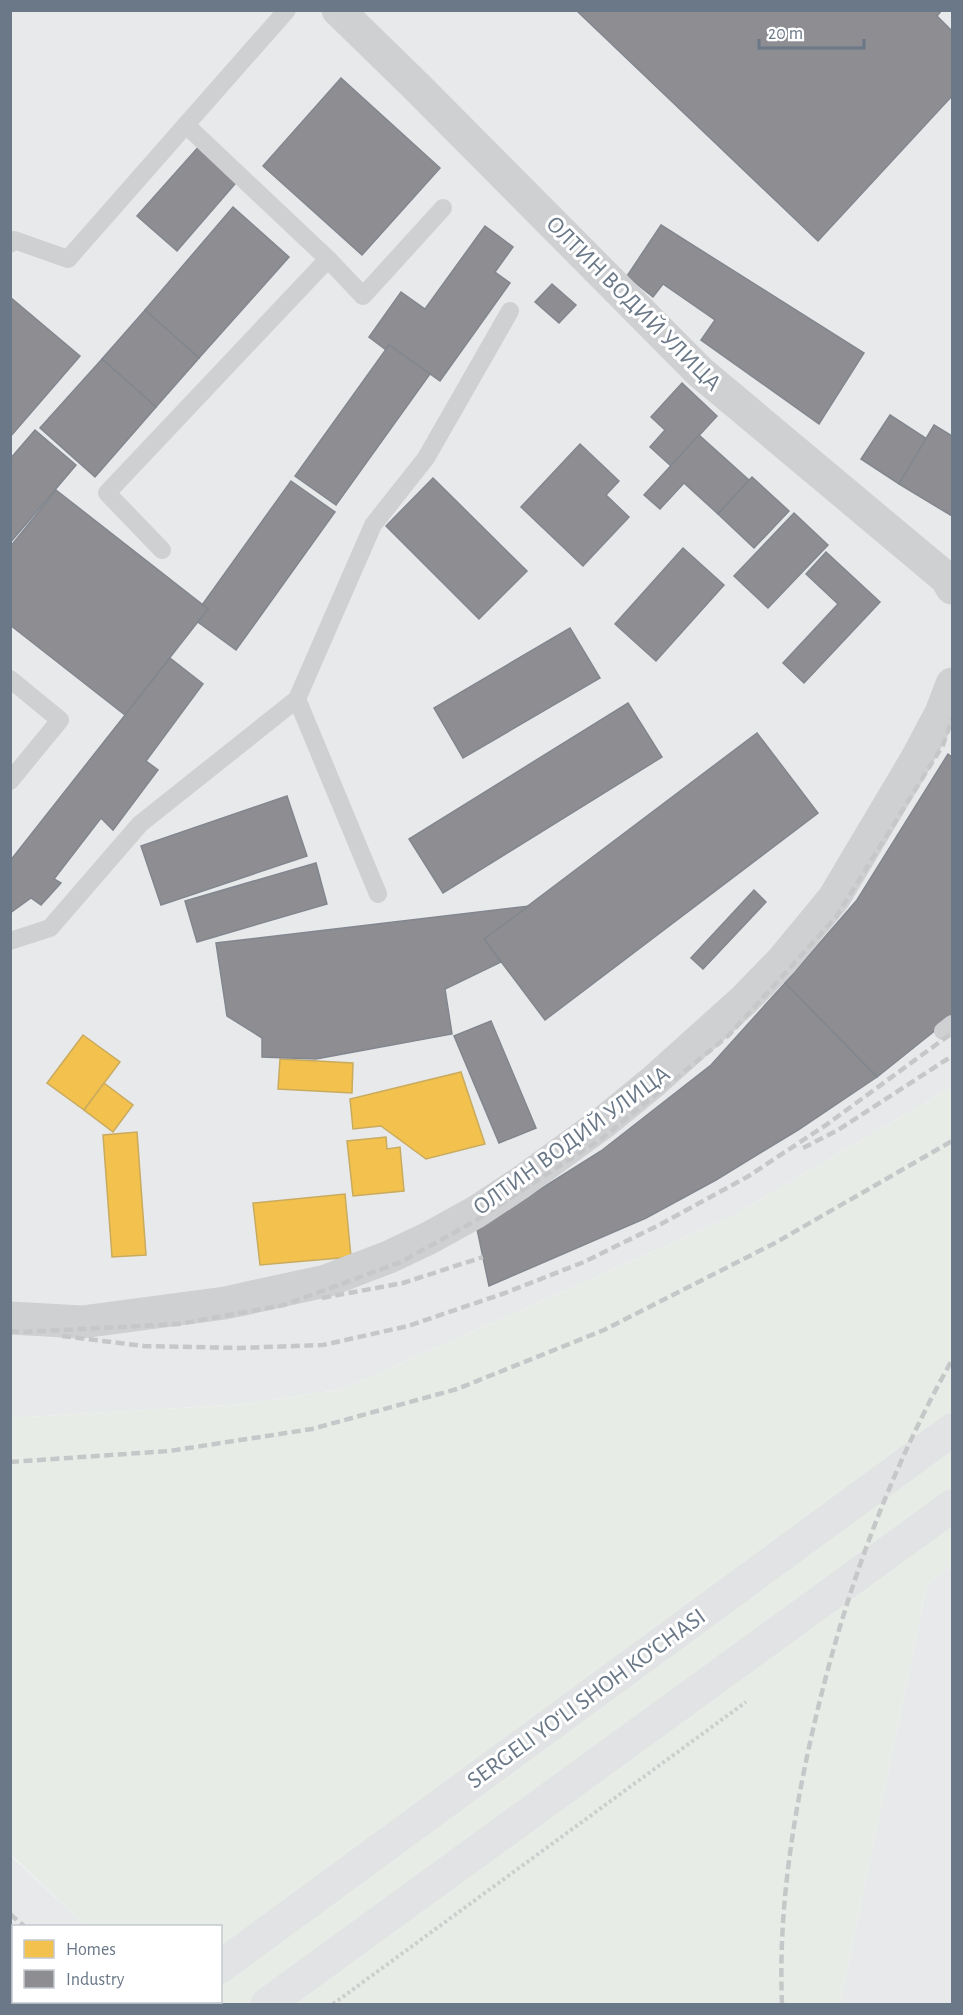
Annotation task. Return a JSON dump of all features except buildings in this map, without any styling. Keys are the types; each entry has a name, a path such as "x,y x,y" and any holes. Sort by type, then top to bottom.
{"main road":[{"name":"SERGELI YO‘LI SHOH KO‘CHASI","path":"222,1966 952,1430"},
{"path":"267,2004 952,1506"}],"street":[{"name":"ОЛТИН ВОДИЙ УЛИЦА","path":"338,10 700,372 950,578"},
{"name":"ОЛТИН ВОДИЙ УЛИЦА","path":"10,1318 82,1322 225,1303 327,1281 371,1265 429,1238 476,1212 520,1183 604,1122 654,1081 744,1000 782,960 840,888 916,760 941,713 952,684"}],"lane":[{"path":"10,244 14,240 68,259 287,10"},
{"path":"186,125 328,259 363,296 442,208"},
{"path":"162,550 107,493 328,259"},
{"path":"10,941 50,928 140,824 297,699 372,525 426,458 510,311"},
{"path":"10,679 60,720 10,781"},
{"path":"297,699 378,894"}],"shaded area":[{"path":"11,11 952,11 952,1087 729,1218 343,1389 245,1404 11,1418"},
{"path":"952,1087 952,1565 927,1585 840,2004 166,2003 222,2003 222,1925 85,1925 11,1855 10,1418 245,1404 343,1389 729,1218"},
{"path":"952,1565 952,2004 840,2004 927,1585"},
{"path":"10,1855 85,1925 12,1925 12,2003 168,2004 11,2004"}],"railway":[{"path":"10,1331 179,1324 284,1305 401,1262 475,1221 601,1139 728,1036 836,917 943,745 952,719"},
{"path":"62,1336 144,1346 239,1348 323,1345 408,1326 505,1293 584,1262 661,1224 747,1177 826,1125 952,1033"},
{"path":"803,1148 838,1130 952,1056"},
{"path":"10,1462 169,1451 312,1429 457,1389 604,1330 775,1243 952,1141"},
{"path":"322,1298 403,1283 483,1257"},
{"path":"782,2004 782,1934 789,1864 806,1759 826,1677 854,1583 888,1492 907,1448 952,1360"},
{"path":"10,1914 23,1925"}]}
